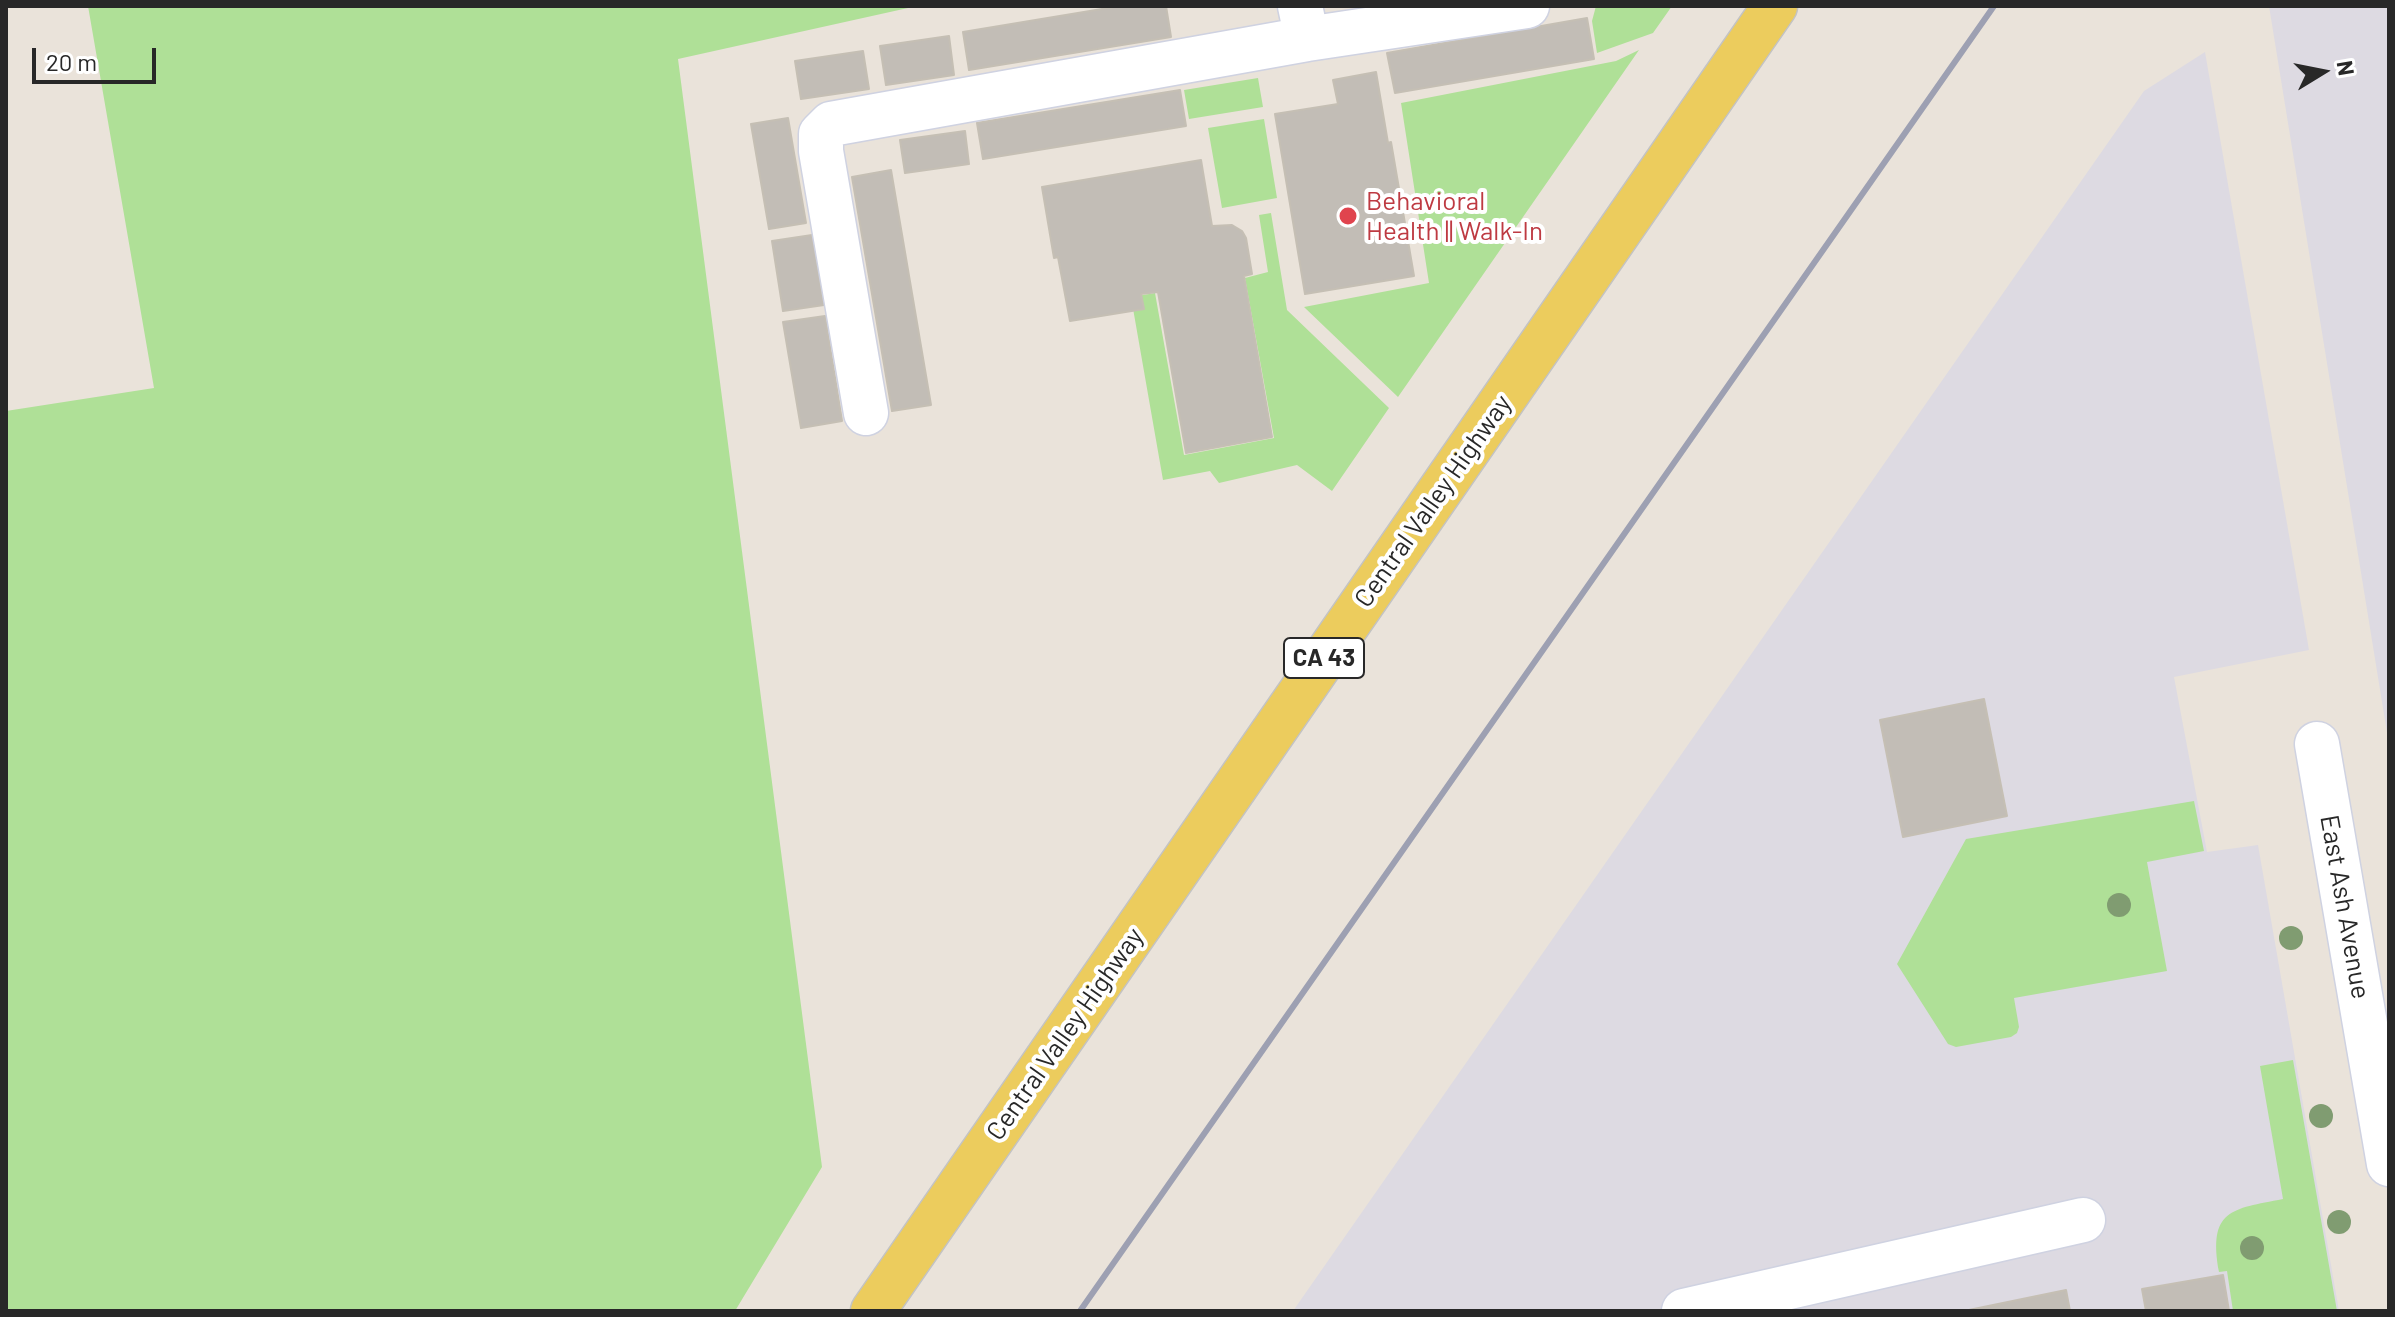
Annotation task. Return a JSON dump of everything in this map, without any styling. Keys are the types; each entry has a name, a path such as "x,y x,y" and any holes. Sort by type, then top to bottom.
{"main road":[{"name":"Central Valley Highway","path":"873,1311 1775,6"}],"street":[{"path":"866,413 821,151 821,134 831,124 1304,22 1527,6"},
{"name":"East Ash Avenue","path":"2317,744 2389,1164"},
{"path":"1684,1311 2083,1220"}],"shaded area":[{"path":"2269,6 2389,6 2389,745"},
{"path":"2205,52 2309,650 2174,677 2207,852 2258,845 2339,1311 1293,1311 2144,91"}],"green space":[{"path":"88,6 917,6 678,59 822,1167 735,1311 6,1311 6,411 154,388"},
{"path":"1596,6 1672,6 1653,33 1597,53 1592,21"},
{"path":"1639,50 1398,397 1304,307 1429,283 1401,103 1616,61"},
{"path":"1258,78 1263,107 1189,119 1184,90"},
{"path":"1264,119 1277,198 1222,208 1208,128"},
{"path":"1271,213 1287,310 1389,408 1332,491 1297,465 1219,483 1210,471 1163,480 1131,297 1155,293 1184,455 1274,438 1245,278 1268,272 1259,215"},
{"path":"2194,801 2204,851 2147,862 2167,971 2014,998 2019,1027 2017,1033 2011,1037 1956,1047 1948,1044 1897,964 1966,839"},
{"path":"2293,1060 2337,1311 2233,1311 2227,1271 2219,1272 2217,1236 2227,1216 2237,1210 2283,1199 2260,1066"}],"building":[{"path":"1120,6 1166,6 1171,37 969,70 963,32"},
{"path":"1587,18 1594,59 1395,93 1387,53"},
{"path":"949,36 954,75 886,85 880,46"},
{"path":"863,51 869,89 801,99 795,61"},
{"name":"Behavioral Health || Walk-In","path":"1376,72 1414,276 1305,294 1275,114 1338,104 1333,80"},
{"path":"1180,90 1186,126 983,159 977,123"},
{"path":"788,118 806,223 769,229 751,124"},
{"path":"965,131 969,164 905,173 900,140"},
{"path":"1201,160 1212,226 1232,225 1242,231 1246,238 1252,274 1244,276 1272,437 1186,453 1158,292 1141,294 1144,309 1070,321 1058,257 1054,258 1042,187"},
{"path":"891,170 931,405 892,411 852,177"},
{"path":"812,235 824,305 783,311 772,241"},
{"path":"825,316 842,421 801,428 783,322"},
{"path":"1984,699 2007,816 1903,837 1880,720"},
{"path":"2223,1275 2229,1311 2146,1311 2142,1289"},
{"path":"2066,1290 2070,1311 1964,1311"}],"railway":[{"path":"1080,1311 1994,6"}],"place":[{"name":"Behavioral Health || Walk-In","path":"1348,216"}]}
